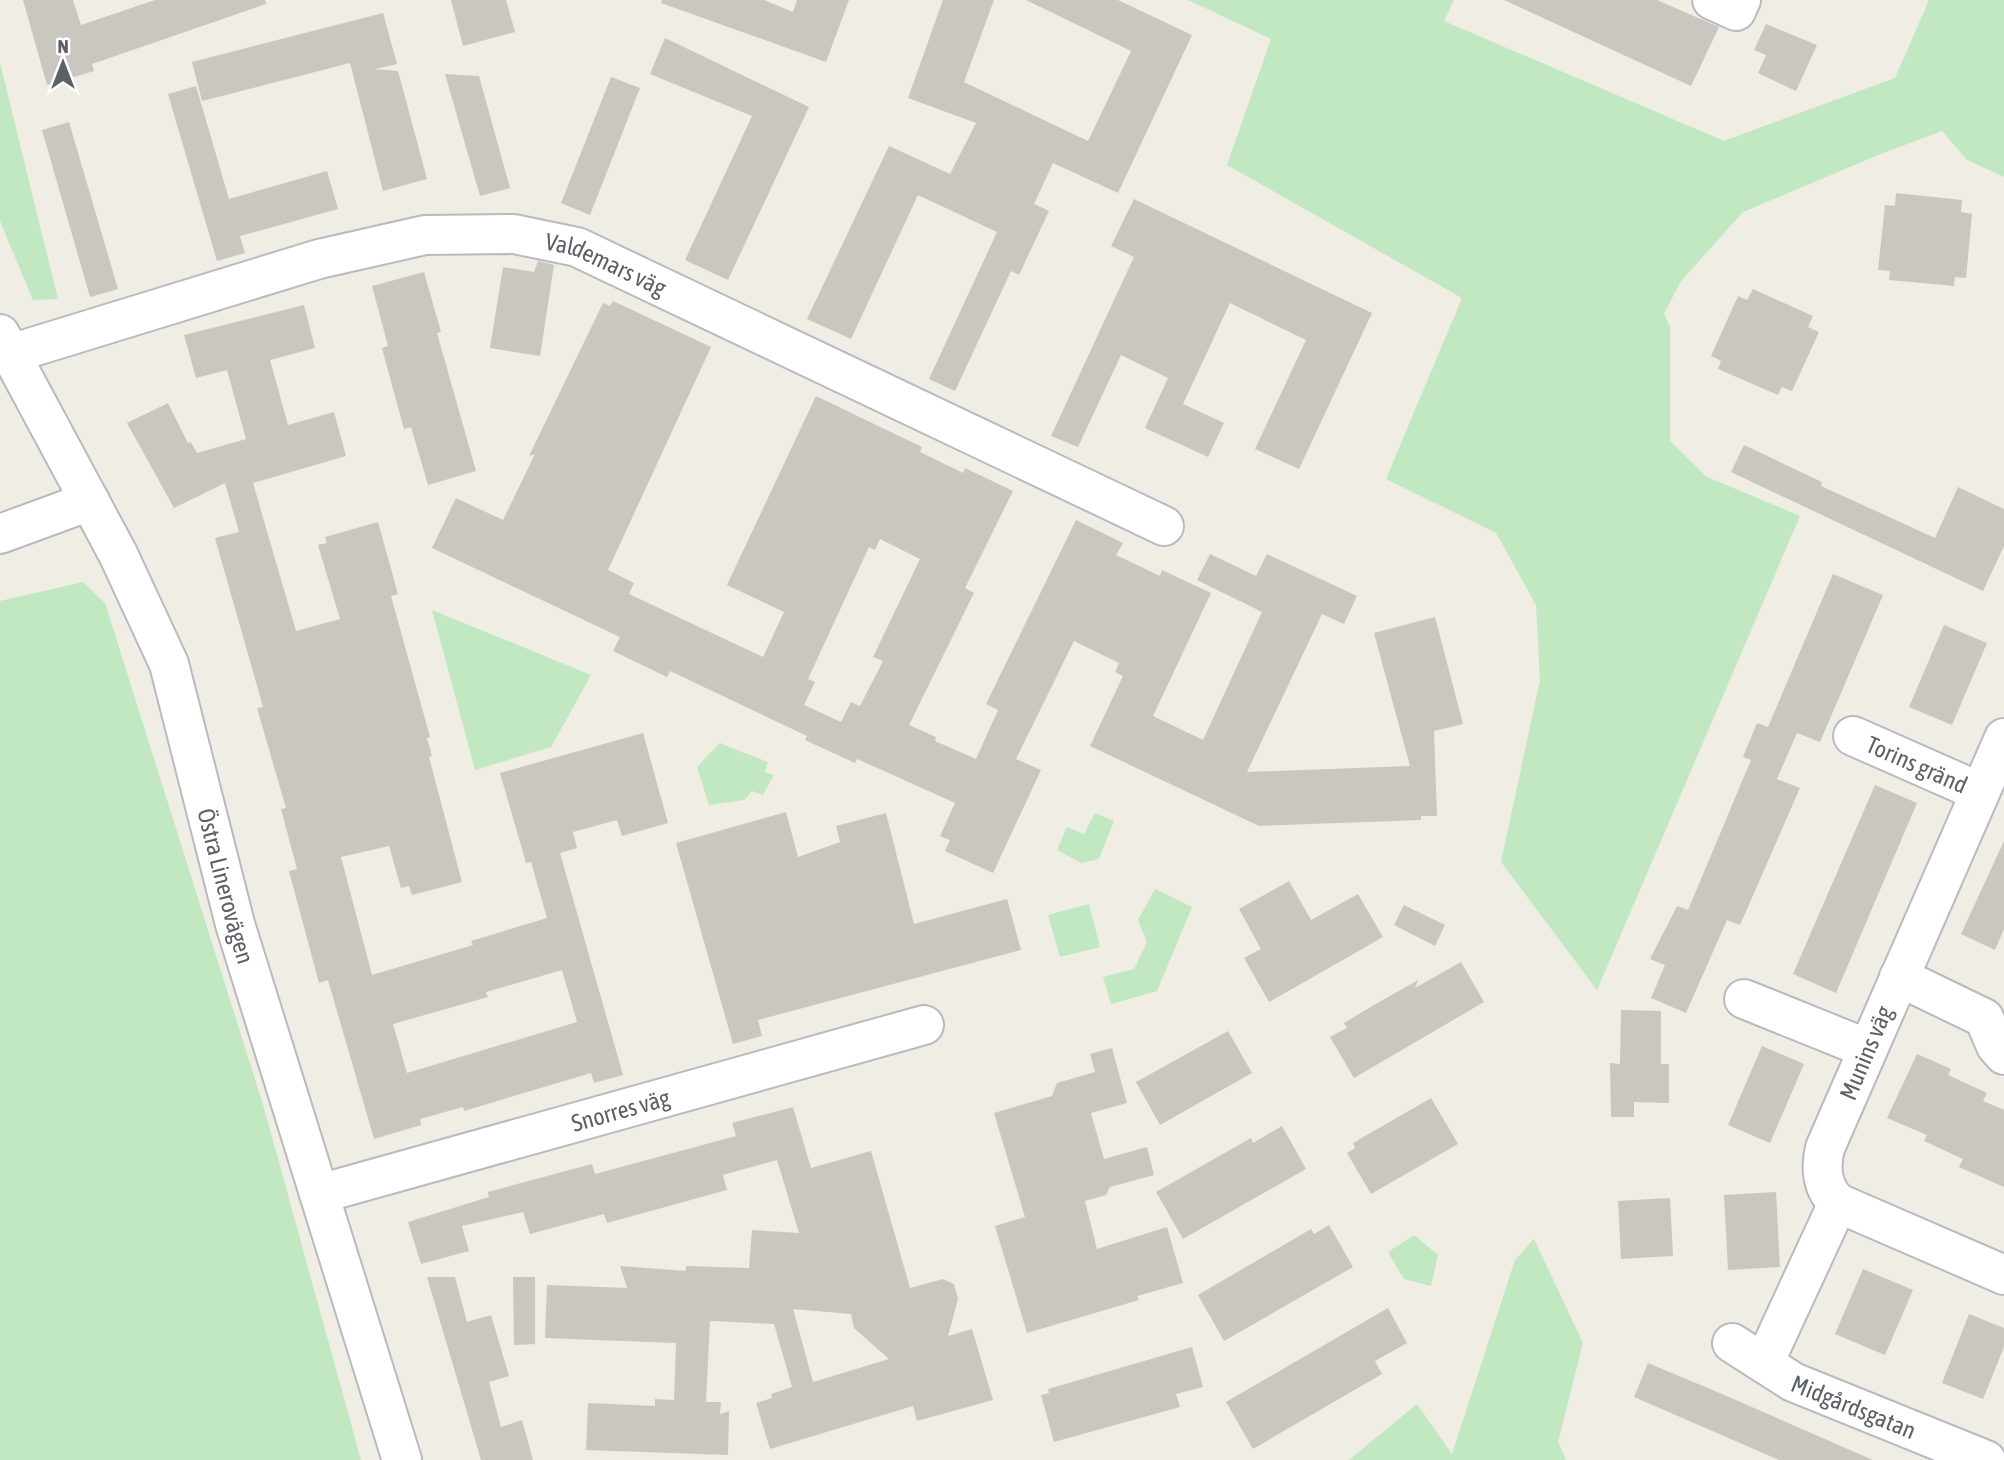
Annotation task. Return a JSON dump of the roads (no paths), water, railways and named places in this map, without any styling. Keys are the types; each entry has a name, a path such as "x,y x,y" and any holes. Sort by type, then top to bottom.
{"street":[{"path":"1712,0 1736,11 1741,0"},
{"name":"Valdemars väg","path":"5,344 319,259 425,235 514,234 577,247 1164,526"},
{"name":"Östra Linerovägen","path":"5,344 90,501 169,664 235,924 402,1460"},
{"path":"0,534 90,501"},
{"name":"Torins gränd","path":"1853,736 1980,792"},
{"name":"Munins väg","path":"1838,1203 1826,1188 1823,1156 2004,738"},
{"path":"1899,977 1994,1015 1996,1046 2004,1055"},
{"path":"1744,999 1868,1049"},
{"name":"Snorres väg","path":"319,1194 924,1025"},
{"path":"1838,1203 2004,1275"},
{"name":"Midgårdsgatan","path":"1764,1363 1838,1203"},
{"name":"Midgårdsgatan","path":"1732,1343 1793,1382 1986,1460"}]}
